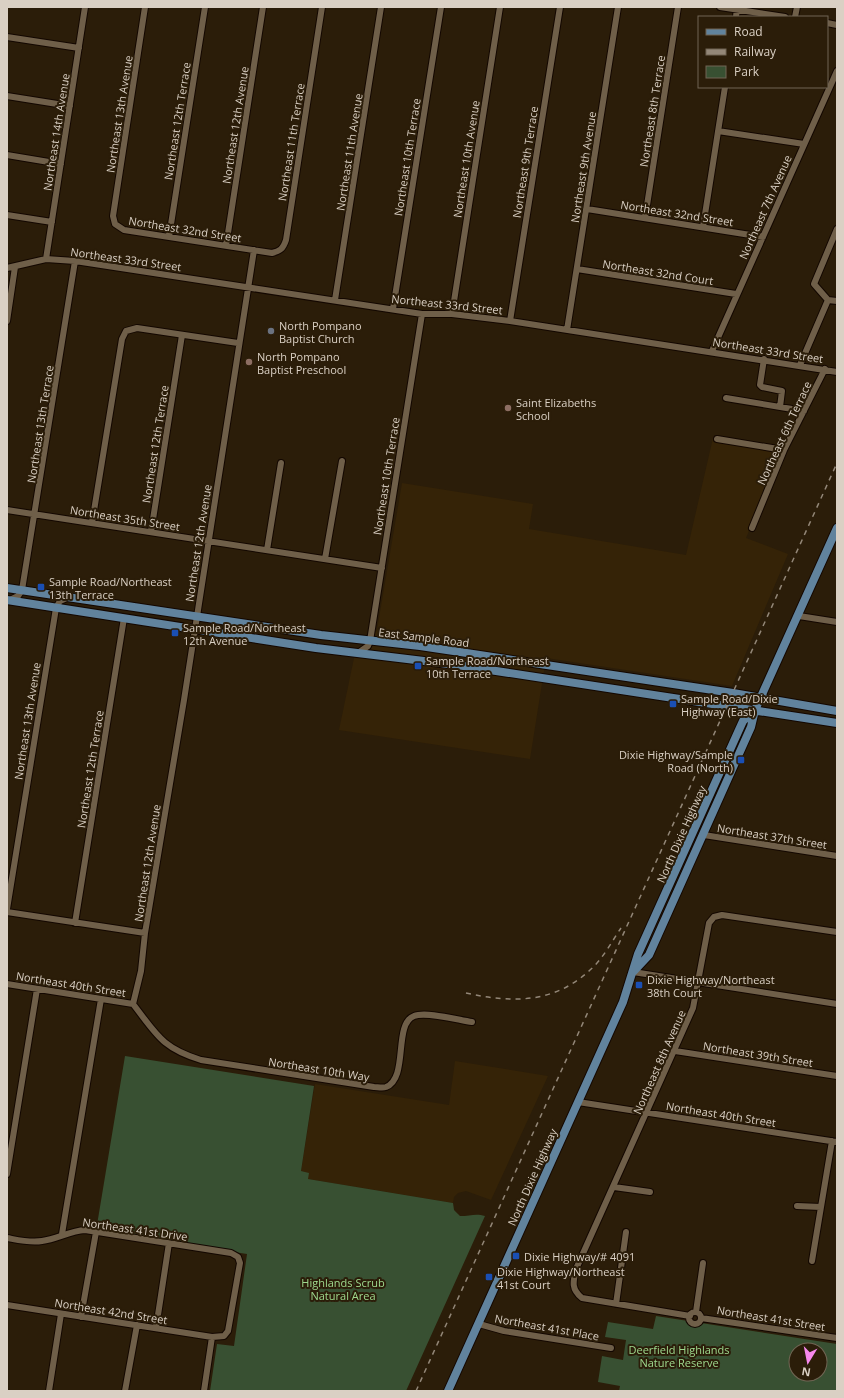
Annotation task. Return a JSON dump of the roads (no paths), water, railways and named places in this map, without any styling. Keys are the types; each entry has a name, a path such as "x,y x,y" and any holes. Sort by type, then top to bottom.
{"main road":[{"name":"North Dixie Highway","path":"633,972 649,955 704,835 751,727 755,710 799,616 837,528"},
{"name":"East Sample Road","path":"7,588 196,617 762,697 837,711"},
{"name":"East Sample Road","path":"8,601 358,653 432,661 837,723"},
{"path":"375,655 377,651 388,643"},
{"path":"568,682 579,678 586,672"},
{"name":"North Dixie Highway","path":"448,1391 623,1002 638,954 738,732 743,721 755,710"}],"street":[{"name":"Northeast 14th Avenue","path":"46,259 85,7"},
{"name":"Northeast 13th Avenue","path":"115,224 113,216 145,7"},
{"name":"Northeast 12th Terrace","path":"169,237 205,7"},
{"name":"Northeast 12th Avenue","path":"226,246 263,7"},
{"name":"Northeast 11th Terrace","path":"254,250 272,253 279,252 284,248 322,7"},
{"name":"Northeast 11th Avenue","path":"336,300 382,7"},
{"name":"Northeast 10th Terrace","path":"393,309 441,7"},
{"name":"Northeast 10th Avenue","path":"452,314 500,7"},
{"name":"Northeast 9th Terrace","path":"510,321 560,7"},
{"name":"Northeast 9th Avenue","path":"568,330 618,7"},
{"name":"Northeast 8th Terrace","path":"646,218 678,7"},
{"path":"720,7 737,8 781,16"},
{"path":"7,37 78,48"},
{"name":"Northeast 7th Avenue","path":"712,351 736,294 837,71"},
{"path":"703,227 725,88"},
{"path":"7,96 70,106"},
{"path":"718,131 804,144"},
{"path":"7,155 61,164"},
{"name":"Northeast 32nd Street","path":"587,209 763,237"},
{"path":"7,214 52,222"},
{"name":"Northeast 32nd Street","path":"115,224 124,230 254,250"},
{"path":"837,229 814,284 828,300 837,301"},
{"name":"Northeast 12th Avenue","path":"133,1004 141,971 145,933 209,541 238,343 254,250"},
{"name":"Northeast 33rd Street","path":"7,268 46,259 75,260 422,314 452,314 510,321 764,359 837,372"},
{"name":"Northeast 13th Terrace","path":"22,590 75,260"},
{"path":"7,321 15,267"},
{"name":"Northeast 32nd Court","path":"577,269 736,294"},
{"path":"800,365 828,300"},
{"name":"Northeast 10th Terrace","path":"370,641 422,314"},
{"path":"92,523 122,339 126,331 137,328 238,343"},
{"name":"Northeast 12th Terrace","path":"151,532 182,335"},
{"path":"764,359 760,385 762,387 782,391 780,407"},
{"name":"Northeast 6th Terrace","path":"752,528 784,450 825,369"},
{"path":"726,398 804,411"},
{"path":"716,439 784,450"},
{"path":"325,559 342,461"},
{"path":"267,550 281,463"},
{"name":"Northeast 35th Street","path":"7,510 382,568"},
{"path":"8,601 18,596 22,590"},
{"path":"56,608 60,602 69,597"},
{"name":"Northeast 13th Avenue","path":"7,908 56,608"},
{"path":"799,616 837,622"},
{"name":"Northeast 12th Terrace","path":"75,923 124,618"},
{"path":"358,653 368,646 370,641"},
{"name":"Northeast 37th Street","path":"704,835 837,856"},
{"path":"7,912 145,933"},
{"name":"Northeast 8th Avenue","path":"616,1304 582,1298 574,1292 572,1283 576,1269 648,1113 693,1008 699,983 709,923 714,917 722,915 837,932"},
{"path":"633,972 837,1004"},
{"name":"Northeast 40th Street","path":"7,984 133,1004"},
{"path":"7,1174 37,989"},
{"path":"62,1234 101,999"},
{"name":"Northeast 10th Way","path":"133,1004 150,1028 165,1044 182,1054 201,1060 374,1087 386,1087 393,1081 397,1072 404,1030 409,1018 416,1015 428,1015 472,1022"},
{"name":"Northeast 39th Street","path":"675,1051 837,1076"},
{"name":"Northeast 40th Street","path":"578,1102 834,1142"},
{"path":"812,1261 834,1142"},
{"path":"614,1188 650,1192"},
{"path":"797,1206 821,1207"},
{"name":"Northeast 41st Drive","path":"7,1238 31,1242 43,1241 76,1230 231,1253 238,1257 240,1263 228,1331 224,1336 212,1337"},
{"path":"81,1317 96,1232"},
{"path":"626,1232 616,1304 690,1316 696,1312 703,1263"},
{"path":"156,1328 169,1243"},
{"name":"Northeast 42nd Street","path":"7,1305 212,1337"},
{"path":"690,1316 690,1321 694,1324 699,1322 701,1318 700,1314 696,1312"},
{"path":"48,1391 61,1314"},
{"name":"Northeast 41st Street","path":"701,1318 837,1338"},
{"name":"Northeast 41st Place","path":"479,1324 504,1331 611,1348"},
{"path":"125,1391 137,1325"},
{"path":"204,1391 212,1337"}],"railway":[{"path":"416,1391 837,463"},
{"path":"466,993 516,999 547,995 562,989 576,981 595,966 621,928"}],"place":[{"name":"North Pompano Baptist Church","path":"271,331"},
{"name":"North Pompano Baptist Preschool","path":"249,362"},
{"name":"Saint Elizabeths School","path":"508,408"},
{"name":"Sample Road/Northeast 13th Terrace","path":"41,587"},
{"name":"Sample Road/Northeast 12th Avenue","path":"175,633"},
{"name":"Sample Road/Northeast 10th Terrace","path":"418,666"},
{"name":"Sample Road/Dixie Highway (East)","path":"673,704"},
{"name":"Dixie Highway/Sample Road (North)","path":"741,760"},
{"name":"Dixie Highway/Northeast 38th Court","path":"639,985"},
{"name":"Dixie Highway/# 4091","path":"516,1256"},
{"name":"Dixie Highway/Northeast 41st Court","path":"489,1277"}],"park label":[{"name":"Highlands Scrub Natural Area","path":"343,1288"},
{"name":"Deerfield Highlands Nature Reserve","path":"679,1355"}]}
